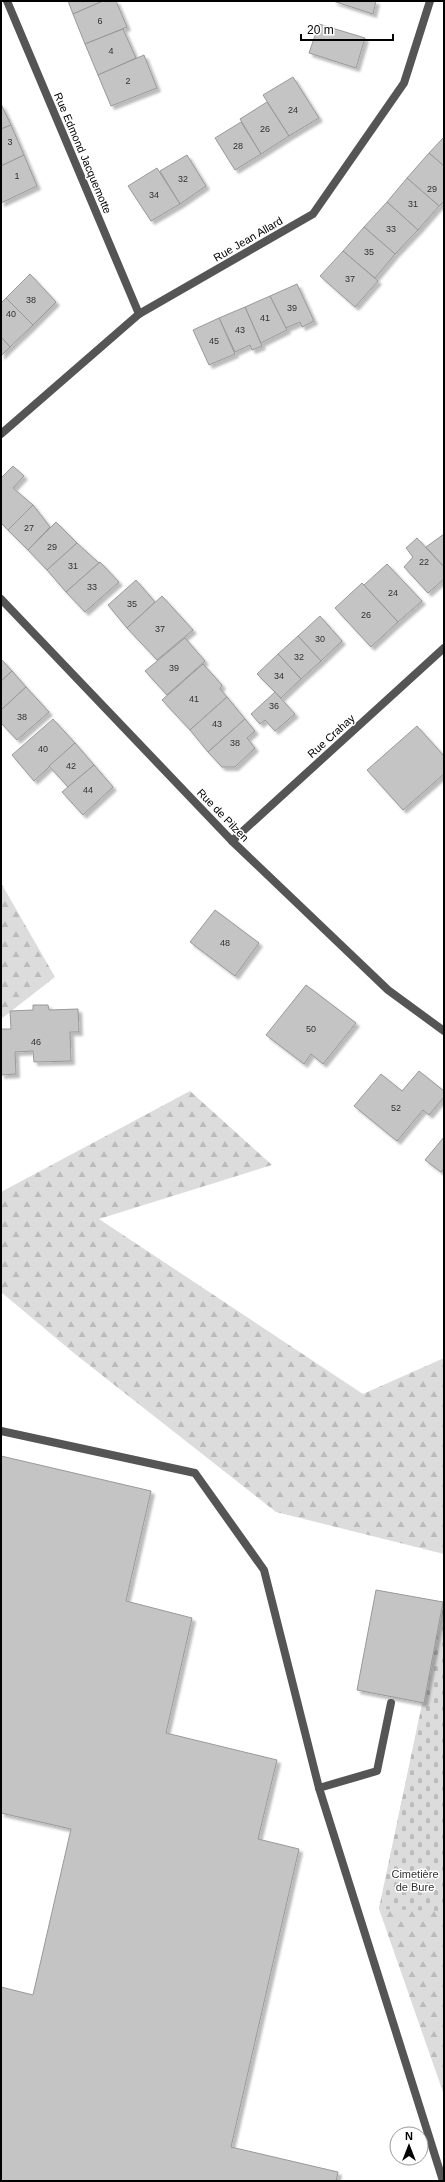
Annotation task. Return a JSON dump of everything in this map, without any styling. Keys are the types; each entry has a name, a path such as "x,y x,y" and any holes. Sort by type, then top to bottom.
{"street":[{"name":"Rue Edmond Jacquemotte","path":"7,1 139,314"},
{"name":"Rue Jean Allard","path":"1,434 139,314 313,214 404,84 430,1"},
{"name":"Rue de Pilzen","path":"1,599 232,841 388,990 444,1031"},
{"name":"Rue Crahay","path":"232,841 444,648"},
{"path":"1,1431 195,1473 264,1570 319,1788 443,2181"},
{"path":"319,1788 377,1771 391,1703"}],"green space":[{"path":"1,883 55,977 1,1019"},
{"path":"190,1091 272,1165 99,1219 363,1394 444,1358 444,1554 276,1512 75,1354 1,1292 1,1192"},
{"name":"Cimetière de Bure","path":"444,1600 444,2095 379,1909"},
{"name":"Cimetière de Bure","path":"444,1600 444,1911 379,1909"}],"building":[{"path":"68,1 103,1 73,14"},
{"path":"103,1 116,1 127,27 85,44 73,14"},
{"path":"333,1 376,1 373,14"},
{"path":"319,24 365,38 356,68 309,53"},
{"path":"123,29 136,58 98,75 85,44"},
{"path":"144,55 157,88 111,106 98,75"},
{"path":"293,77 319,118 289,136 263,95"},
{"path":"267,102 289,136 261,154 240,119"},
{"path":"1,104 11,125 1,129"},
{"path":"241,122 261,154 235,170 215,138"},
{"path":"11,125 24,155 1,166 1,129"},
{"path":"444,137 444,166 429,153"},
{"path":"429,153 444,166 444,201 439,206 407,178"},
{"path":"24,155 37,186 1,203 1,166"},
{"path":"187,155 206,186 180,204 160,171"},
{"path":"157,168 180,204 151,221 128,186"},
{"path":"407,178 439,206 418,230 387,202"},
{"path":"387,202 418,230 395,254 364,227"},
{"path":"364,227 395,254 375,278 343,251"},
{"path":"343,251 378,281 355,307 320,276"},
{"path":"30,274 56,302 33,325 6,298"},
{"path":"297,284 314,321 302,327 300,322 286,328 270,296"},
{"path":"270,296 287,330 261,343 245,307"},
{"path":"6,298 33,325 10,347 1,337 1,303"},
{"path":"245,307 262,346 252,350 250,345 235,352 219,318"},
{"path":"219,318 235,354 209,365 193,330"},
{"path":"1,337 10,347 1,356"},
{"path":"13,466 24,476 13,488 33,505 8,530 1,523 1,478"},
{"path":"33,505 50,527 28,550 8,530"},
{"path":"56,522 77,543 47,570 28,550"},
{"path":"444,534 444,567 426,547"},
{"path":"417,538 444,567 444,579 428,593 404,567 413,557 406,548"},
{"path":"77,543 99,563 66,592 47,570"},
{"path":"100,562 119,582 85,612 66,592"},
{"path":"387,564 422,601 398,622 364,585"},
{"path":"136,580 155,602 127,628 108,605"},
{"path":"362,583 398,622 371,647 335,608"},
{"path":"162,596 193,630 157,660 127,628"},
{"path":"320,616 342,641 321,661 298,636"},
{"path":"298,636 321,661 301,679 278,654"},
{"path":"185,638 205,661 167,695 145,671"},
{"path":"278,654 301,679 281,698 257,674"},
{"path":"1,659 12,671 1,681"},
{"path":"203,664 222,685 220,689 227,697 190,730 162,700"},
{"path":"12,671 26,687 1,710 1,681"},
{"path":"26,687 49,712 17,740 1,723 1,710"},
{"path":"275,692 295,714 275,731 265,720 260,724 251,714"},
{"path":"227,697 245,719 208,752 190,730"},
{"path":"53,719 75,743 34,781 12,755"},
{"path":"245,719 255,731 247,738 255,748 235,767 222,767 208,752"},
{"path":"417,726 444,756 444,774 403,810 367,770"},
{"path":"75,743 94,765 68,787 49,766"},
{"path":"94,765 113,787 83,815 62,792"},
{"path":"215,910 259,943 235,976 190,942"},
{"path":"306,985 356,1023 323,1064 311,1054 304,1064 266,1035"},
{"path":"33,1005 48,1005 49,1010 78,1009 79,1032 70,1032 71,1061 34,1062 33,1051 15,1052 16,1074 1,1075 1,1029 11,1029 10,1011 33,1010"},
{"path":"419,1071 444,1091 444,1097 429,1115 423,1110 397,1141 354,1106 381,1074 402,1091"},
{"path":"444,1137 444,1168 441,1172 425,1160"},
{"path":"1,1456 151,1491 126,1601 192,1618 166,1733 277,1760 258,1839 299,1849 231,2147 338,2172 336,2181 1,2181 1,1987 33,1995 71,1829 1,1813"},
{"path":"376,1590 443,1602 424,1703 357,1690"}]}
